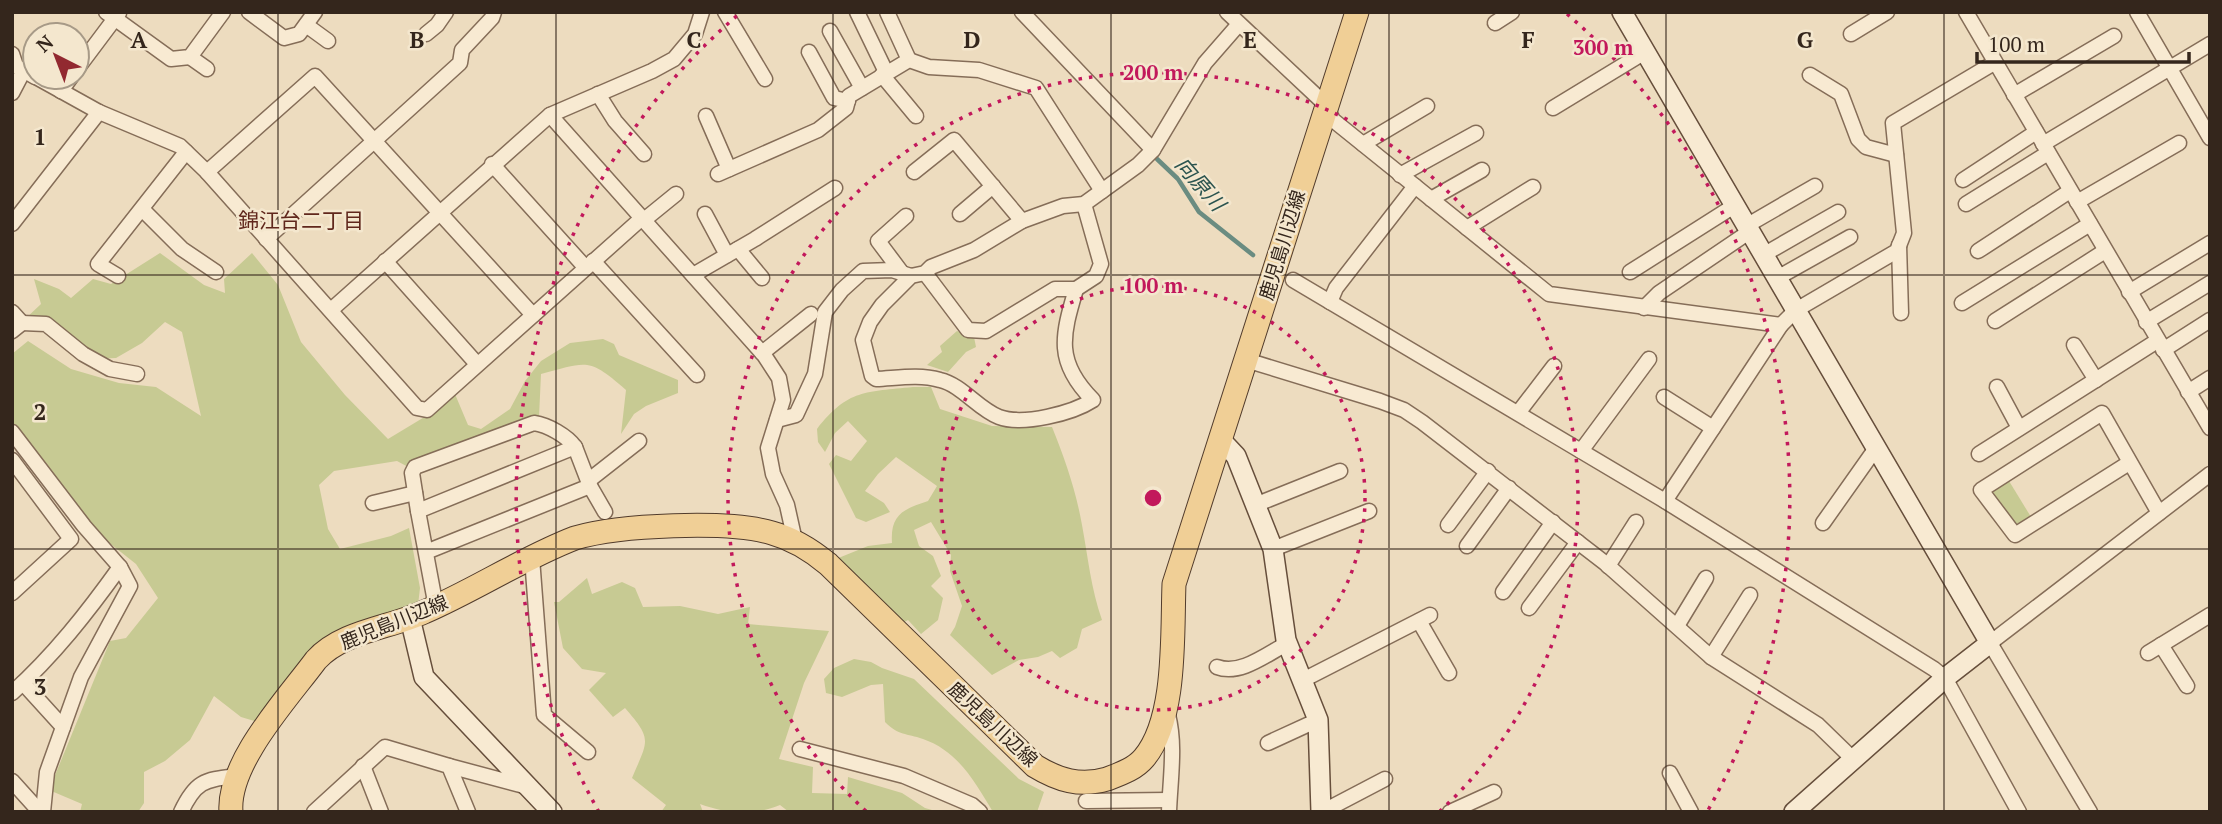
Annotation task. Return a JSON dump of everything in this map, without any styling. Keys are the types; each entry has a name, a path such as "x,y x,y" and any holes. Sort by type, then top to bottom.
{"main road":[{"name":"鹿児島川辺線","path":"231,812 232,793 237,776 252,747 321,654 344,640 436,607 532,558 583,536 651,528 733,527 764,531 795,541 828,564 1020,754 1050,776 1067,782 1087,782 1113,777 1130,769 1143,759 1150,749 1162,722 1170,670 1174,584 1325,104 1357,12"}],"street":[{"path":"190,57 223,12"},
{"path":"249,12 284,38 299,34 315,12"},
{"path":"426,34 446,12"},
{"path":"265,239 460,63 461,50 492,18 494,12"},
{"path":"331,310 550,115 674,59 695,34 702,12"},
{"path":"725,12 765,79"},
{"path":"857,12 884,74 916,116"},
{"path":"887,12 909,60"},
{"path":"1022,12 1153,150"},
{"path":"1227,12 1325,104 1333,120 1549,294 1781,325"},
{"path":"1495,23 1512,12"},
{"path":"1622,12 2090,812"},
{"path":"1851,34 1887,12"},
{"path":"1966,12 2210,428"},
{"path":"2137,12 2210,138"},
{"path":"91,48 114,14 171,59 190,57 207,69"},
{"path":"1076,289 1066,323 1064,352 1077,384 1093,400 1079,409 1037,419 1000,418 943,380 913,375 876,379 872,376 863,340 870,322 882,305 912,274 974,250 1022,220 1063,206 1084,204 1138,165 1153,150 1205,63 1239,24"},
{"path":"306,25 328,41"},
{"path":"830,31 862,88"},
{"path":"2014,95 2114,36"},
{"path":"1963,180 2043,143 2210,44"},
{"path":"809,52 834,98 848,101"},
{"path":"1553,108 1645,52"},
{"path":"12,54 16,66 21,69"},
{"path":"706,116 724,172 818,130 846,108 849,96 909,60 929,66 979,70 1036,88 1102,191"},
{"path":"1665,501 1781,325 1796,310 1897,251 1904,233 1893,123 1994,63"},
{"path":"1810,75 1841,94 1858,139 1866,147 1896,155"},
{"path":"207,172 316,76 533,315"},
{"path":"61,91 99,112 180,146 207,172 418,408 427,410 589,264 676,194"},
{"path":"598,94 615,121 644,154"},
{"path":"1363,144 1427,106"},
{"path":"12,224 99,112"},
{"path":"550,115 762,353 779,378 783,400 768,448 773,474 787,505 795,541"},
{"path":"1401,174 1476,133"},
{"path":"914,173 954,140 1022,220"},
{"path":"1966,204 2043,143"},
{"path":"1978,251 2073,197 2179,143"},
{"path":"118,276 98,264 186,152"},
{"path":"492,164 697,375"},
{"path":"1431,200 1482,170"},
{"path":"960,214 993,186"},
{"path":"1330,302 1336,288 1415,186"},
{"path":"1644,308 1660,293 1748,229 1815,186"},
{"path":"1467,228 1533,187"},
{"path":"693,275 835,188"},
{"path":"906,216 889,224 878,241 968,330 986,331 1055,289 1076,289 1096,276 1101,264 1084,204"},
{"path":"1630,272 1734,206"},
{"path":"142,209 182,249 216,272"},
{"path":"1763,255 1838,212"},
{"path":"705,214 732,252 762,278"},
{"path":"1962,303 2090,224"},
{"path":"1777,278 1850,237"},
{"path":"2129,292 2210,243"},
{"path":"1899,245 1901,313"},
{"path":"2002,320 2105,251"},
{"path":"385,261 477,364"},
{"path":"777,420 796,415 815,374 825,312 842,290 863,271 892,270 912,274"},
{"path":"1293,281 1665,501 1945,678 2019,812"},
{"path":"2146,322 2210,283"},
{"path":"762,353 811,314"},
{"path":"1979,454 2096,380 2210,320"},
{"path":"16,322 46,324 83,354 110,369 137,374"},
{"path":"2074,345 2096,380"},
{"path":"1581,451 1649,359"},
{"path":"1246,360 1404,410 1488,471 1608,566 1712,657 1818,726 1853,760"},
{"path":"1518,413 1554,366"},
{"path":"2188,392 2210,378"},
{"path":"1997,387 2019,428"},
{"path":"1664,397 1713,428"},
{"path":"2129,463 2015,535 1981,490 2102,413 2159,513"},
{"path":"436,607 412,473 415,467 534,424 541,424 569,439 575,446 589,483 605,512"},
{"path":"12,432 84,526 120,567 130,586 81,677 47,772 41,812"},
{"path":"1220,439 1236,456 1273,549 1287,643 1318,720 1322,812 1385,779"},
{"path":"426,552 589,483 639,441"},
{"path":"418,511 575,446"},
{"path":"1823,523 1876,448"},
{"path":"12,460 71,539 12,593"},
{"path":"1255,505 1340,471"},
{"path":"1448,525 1488,471"},
{"path":"1794,812 1945,678 2210,474"},
{"path":"1467,545 1509,488"},
{"path":"373,503 415,493"},
{"path":"1273,549 1369,511"},
{"path":"1503,592 1553,522"},
{"path":"1608,566 1636,522"},
{"path":"1529,608 1578,542"},
{"path":"532,558 544,715 588,752"},
{"path":"63,727 18,688 43,666 82,620 120,567"},
{"path":"1677,625 1706,578"},
{"path":"1712,657 1750,595"},
{"path":"2187,686 2154,649 2210,615"},
{"path":"410,618 424,677 552,812"},
{"path":"1303,680 1424,618 1449,673"},
{"path":"1217,667 1237,669 1287,643"},
{"path":"1086,801 1169,806 1170,725 1165,707"},
{"path":"1268,743 1318,720"},
{"path":"314,812 385,747 528,787"},
{"path":"800,750 904,776 972,805 980,812"},
{"path":"363,766 381,812"},
{"path":"449,766 468,812"},
{"path":"1670,773 1691,812"},
{"path":"180,812 203,780 237,776"},
{"path":"12,781 41,812"},
{"path":"1450,812 1494,792"}],"green space":[{"path":"160,253 204,285 225,293 224,279 252,253 278,285 301,342 345,395 388,439 441,407 452,387 468,425 481,429 510,409 525,381 541,361 570,343 603,339 614,344 619,355 678,380 678,393 634,414 621,434 626,390 595,367 569,367 541,374 539,417 410,468 397,461 334,471 319,485 328,529 340,549 391,536 409,528 420,588 418,605 346,628 261,723 241,717 214,696 190,740 165,761 144,772 144,803 138,812 80,812 82,804 49,790 110,641 126,638 158,598 136,564 93,530 47,464 12,423 12,354 28,341 71,369 119,383 156,387 201,416 182,332 165,322 142,343 116,358 91,359 50,321 23,321 41,304 34,279 59,289 71,298 93,279 111,284"},
{"path":"957,331 974,337 976,347 966,352 948,372 927,365 942,352 940,346"},
{"path":"931,387 940,409 992,426 1052,427 1077,500 1092,585 1102,620 1082,629 1077,648 1060,658 1052,651 1038,657 1019,660 992,675 950,635 962,606 950,571 951,555 931,522 914,530 919,546 933,556 941,576 931,586 943,598 938,620 921,634 908,620 901,624 836,559 868,546 892,543 896,519 906,510 928,501 937,486 896,457 865,491 884,503 890,512 866,522 856,518 829,464 836,455 851,461 867,441 848,421 835,433 825,452 818,442 817,429 838,406 849,399 870,392"},
{"path":"2009,481 2031,517 2019,524 2012,523 1992,496 1994,490"},
{"path":"587,578 592,594 622,582 635,588 643,607 680,606 718,614 750,607 748,624 829,631 804,683 779,759 813,767 812,793 847,794 848,777 902,793 925,808 939,812 789,812 780,805 760,811 740,812 700,804 703,812 661,812 666,805 632,778 644,748 644,734 640,727 625,708 613,717 589,690 606,673 582,669 563,648 554,602 559,602"},
{"path":"854,659 871,662 914,679 1019,779 1044,792 1037,812 993,812 956,759 935,744 890,727 885,722 883,684 871,685 842,697 826,693 824,679 834,668"}],"waterway":[{"name":"向原川","path":"1157,159 1178,179 1199,212 1253,255"}],"district":[{"name":"錦江台二丁目","path":"301,221"}]}
